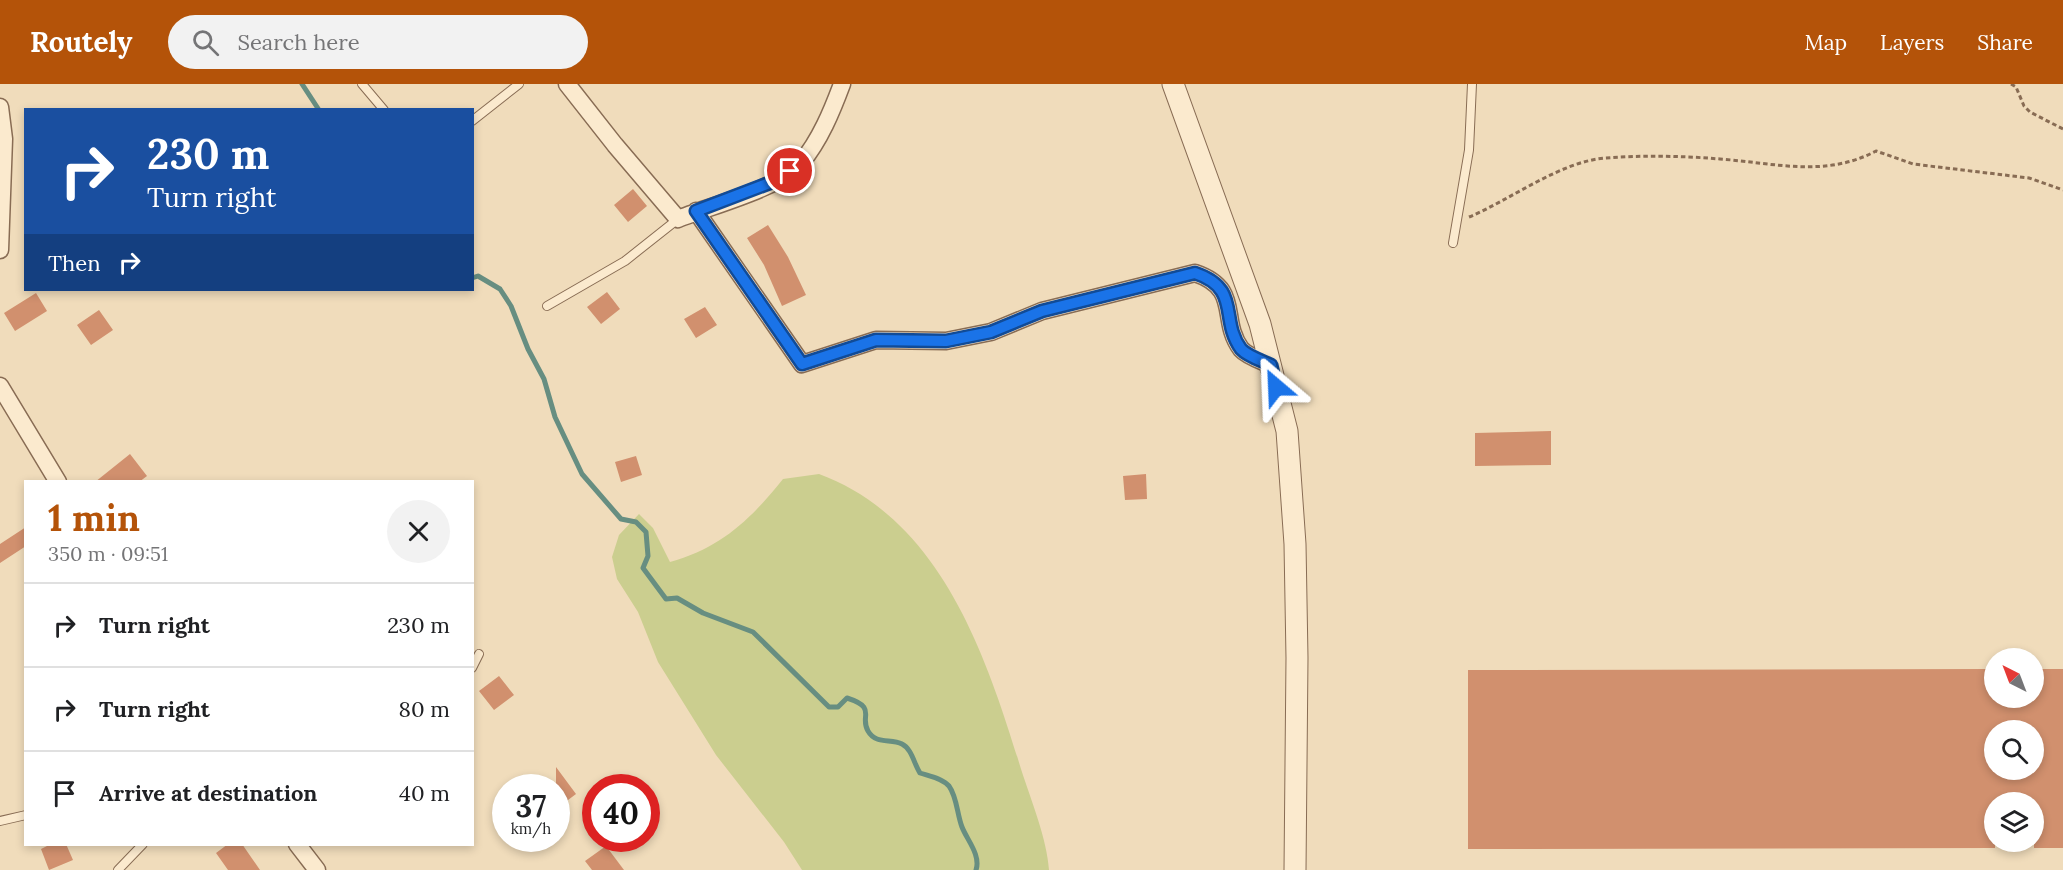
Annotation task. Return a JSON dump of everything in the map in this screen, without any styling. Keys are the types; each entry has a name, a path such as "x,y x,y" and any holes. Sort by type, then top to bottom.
{"street":[{"path":"567,84 678,219 780,179 800,164 831,115 842,84"},
{"path":"1173,84 1260,324 1287,431 1295,544 1298,658 1295,870"},
{"path":"0,107 4,139 0,250"},
{"path":"696,211 802,364 876,340 946,341 991,332 1042,311 1195,273 1208,277 1222,289 1229,303 1233,331 1242,351 1271,365"},
{"path":"0,386 57,480"},
{"path":"299,846 317,870"}],"lane":[{"path":"362,84 382,106"},
{"path":"474,119 519,84"},
{"path":"1453,243 1469,150 1472,84"},
{"path":"547,306 595,276 625,261 678,219"},
{"path":"474,664 479,654"},
{"path":"0,821 24,815"},
{"path":"118,870 141,846"}],"path":[{"path":"2011,84 2016,87 2024,106 2063,129"},
{"path":"1456,222 1501,204 1563,169 1583,161 1606,158 1720,159 1803,168 1854,163 1876,151 1913,164 2029,178 2063,190"}],"green space":[{"path":"819,474 861,495 897,523 927,557 953,596 974,637 992,681 1038,820 1049,870 802,870 784,842 716,755 658,662 638,612 617,579 612,557 619,535 639,514 653,528 670,562 705,549 734,530 759,507 783,479"}],"building":[{"path":"633,189 647,206 628,222 614,205"},
{"path":"768,225 788,257 806,295 782,306 764,265 747,238"},
{"path":"607,292 620,309 601,324 587,307"},
{"path":"36,293 47,311 15,331 4,313"},
{"path":"705,307 717,325 696,338 684,319"},
{"path":"99,310 113,330 91,345 77,325"},
{"path":"1551,431 1551,465 1475,466 1475,433"},
{"path":"130,454 147,476 142,480 98,480"},
{"path":"636,456 642,475 621,482 615,462"},
{"path":"1146,474 1147,499 1125,500 1123,476"},
{"path":"24,528 24,547 0,563 0,544"},
{"path":"1984,669 1984,708 2044,708 2044,669 2063,669 2063,848 2044,848 2044,792 1984,792 1984,848 1468,849 1468,670"},
{"path":"499,676 514,695 494,710 479,691"},
{"path":"570,786 576,794 570,798"},
{"path":"47,846 67,846 73,860 49,870 41,849"},
{"path":"225,846 243,846 260,870 228,870 216,853"},
{"path":"598,852 610,852 624,870 592,870 585,861"}],"waterway":[{"path":"302,84 318,108"},
{"path":"474,277 478,276 500,289 511,306 528,349 544,379 555,417 582,474 621,519 636,522 646,532 648,556 643,568 666,599 677,598 703,613 753,632 829,707 838,707 847,698 862,705 866,713 866,726 871,735 879,740 902,744 911,753 920,773 939,779 949,786 954,795 962,827 977,859 976,870"}],"route":[{"path":"790,171 780,179 696,211 802,364 876,340 946,341 991,332 1042,311 1195,273 1208,277 1222,289 1229,303 1233,331 1242,351 1271,365 1276,387"}]}
